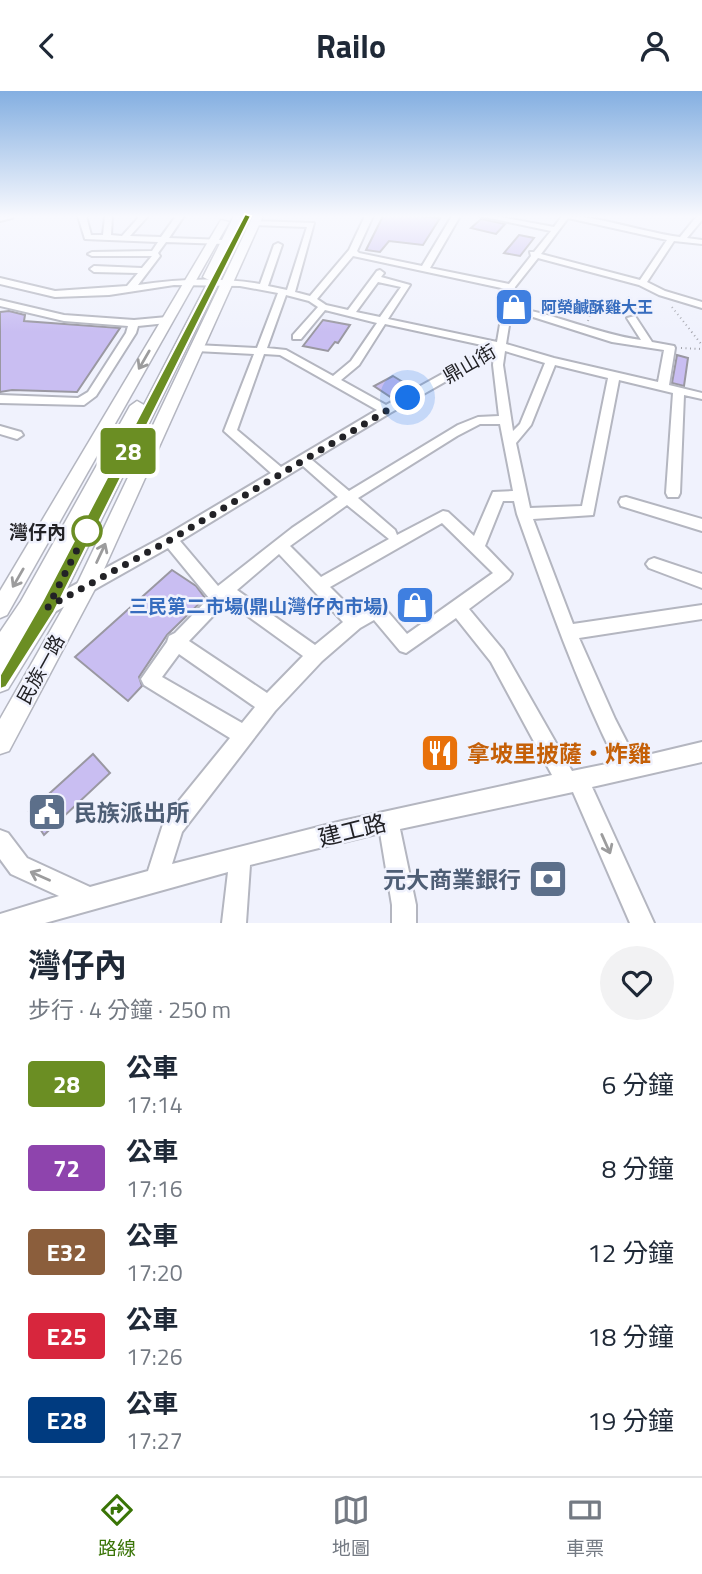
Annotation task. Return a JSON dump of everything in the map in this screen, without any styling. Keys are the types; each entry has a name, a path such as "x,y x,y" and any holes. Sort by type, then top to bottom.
{"main road":[{"name":"民族一路","path":"0,609 188,282 209,255"},
{"name":"民族一路","path":"0,742 86,587 196,348 215,282 218,255"},
{"name":"民族一路","path":"0,650 9,629 231,255"},
{"name":"民族一路","path":"0,681 48,607 215,282"}],"street":[{"path":"130,289 156,255"},
{"path":"263,286 274,255"},
{"path":"280,474 230,431 301,255"},
{"path":"312,299 350,255"},
{"path":"356,255 511,287"},
{"path":"425,269 433,255"},
{"name":"鼎山街","path":"9,629 170,540 386,410 501,346 511,287 532,255"},
{"path":"536,255 642,283 662,293 702,305"},
{"path":"642,283 661,255"},
{"path":"350,314 377,279 386,261"},
{"path":"94,269 144,271"},
{"path":"334,381 355,363 386,321 407,285 377,279"},
{"path":"0,281 55,295 188,282 263,286 312,299 323,307 350,314 501,346 551,361 702,397"},
{"path":"0,303 64,318 134,323 167,320"},
{"path":"297,337 323,307"},
{"path":"506,309 532,313 585,331 670,348 663,387"},
{"path":"632,318 649,345"},
{"path":"0,398 80,402 92,394 131,333 134,323"},
{"path":"501,346 498,365 505,420 524,514 568,632 608,726 630,769"},
{"path":"196,348 282,352 386,410"},
{"path":"510,442 525,425 551,361"},
{"path":"524,514 587,511 614,376"},
{"path":"673,493 679,391"},
{"path":"243,735 150,679 176,641 220,593 280,545 347,497 477,421 505,420"},
{"path":"0,430 17,435"},
{"path":"304,460 390,534"},
{"path":"477,547 498,496 521,496"},
{"path":"626,502 702,525"},
{"path":"156,880 173,826 268,705 316,655 376,610 406,645 504,574 443,516 319,586"},
{"path":"170,540 220,593 316,655"},
{"path":"280,545 354,624"},
{"path":"654,564 702,581"},
{"path":"458,607 497,656 573,783 642,923"},
{"path":"568,632 702,612"},
{"path":"176,641 268,705"},
{"name":"建工路","path":"6,923 240,857 388,821 573,783 702,752"},
{"path":"388,821 404,923"},
{"path":"0,841 19,866 89,898"},
{"path":"234,923 240,857"}],"path":[{"path":"662,293 702,347"},
{"path":"585,331 595,302"},
{"path":"670,348 702,347"}],"building":[{"path":"0,312 25,315 24,321 120,328 77,392 0,392"},
{"path":"323,320 350,325 338,343 335,342 328,351 303,346"},
{"path":"677,355 688,358 684,386 672,383"},
{"path":"393,376 411,387 392,398 374,386"},
{"path":"172,570 196,586 205,598 167,635 139,677 142,686 128,701 75,657"},
{"path":"93,754 110,773 44,835 29,812"}],"bus line":[{"name":"28","path":"0,681 48,607 228,255"}],"place":[{"name":"阿榮鹹酥雞大王","path":"514,307"},
{"name":"灣仔內","path":"87,531"},
{"name":"三民第二市場(鼎山灣仔內市場)","path":"415,605"},
{"name":"拿坡里披薩‧炸雞","path":"440,753"},
{"name":"民族派出所","path":"47,812"},
{"name":"元大商業銀行","path":"548,879"}],"route":[{"path":"87,531 90,524 48,607 170,540 408,398"}]}
